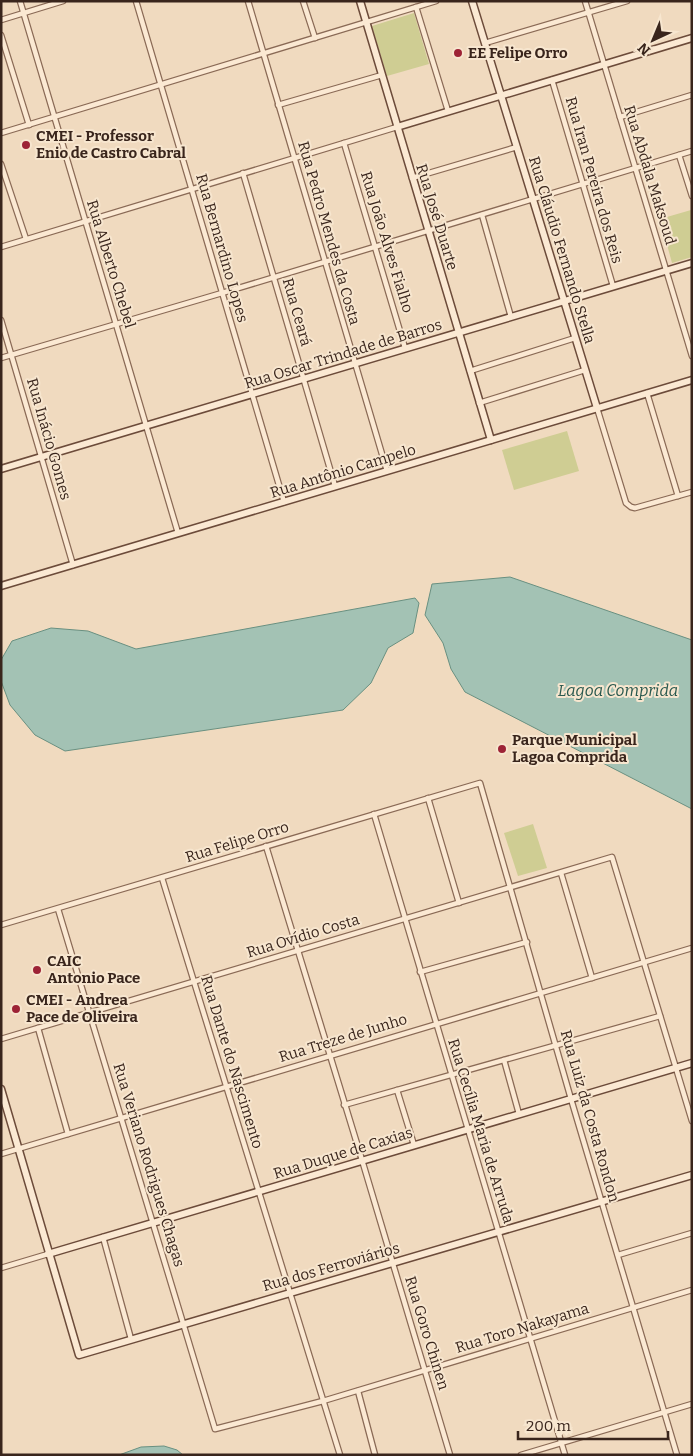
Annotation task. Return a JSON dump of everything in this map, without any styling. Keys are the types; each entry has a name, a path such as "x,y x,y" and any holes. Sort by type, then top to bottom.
{"street":[{"name":"Rua Alberto Chebel","path":"20,1 178,533"},
{"path":"1,20 63,1"},
{"name":"Rua Bernardino Lopes","path":"136,1 284,502"},
{"name":"Rua Pedro Mendes da Costa","path":"248,1 387,471"},
{"path":"303,1 315,38"},
{"name":"Rua José Duarte","path":"360,1 490,440"},
{"path":"1,133 436,1"},
{"name":"Rua Cláudio Fernando Stella","path":"472,1 626,503 628,506 635,508 678,496"},
{"name":"Rua Abdala Maksoud","path":"585,1 692,356"},
{"path":"485,43 627,1"},
{"path":"416,7 448,111"},
{"path":"1,35 29,125"},
{"path":"1,247 692,38"},
{"path":"278,105 382,75"},
{"name":"Rua Iran Pereira dos Reis","path":"552,80 613,286"},
{"path":"620,117 692,95"},
{"name":"Rua João Alves Fialho","path":"344,143 405,348"},
{"path":"412,178 517,147"},
{"path":"1,358 222,294 692,152"},
{"path":"679,155 692,196"},
{"path":"1,164 26,239"},
{"name":"Rua Ceará","path":"243,173 335,486"},
{"path":"482,215 510,317"},
{"name":"Rua Oscar Trindade de Barros","path":"1,469 692,263"},
{"name":"Rua Inácio Gomes","path":"1,320 73,565"},
{"path":"470,371 575,338"},
{"path":"480,403 585,370"},
{"name":"Rua Antônio Campelo","path":"1,586 692,380"},
{"path":"647,393 678,496 692,492"},
{"name":"Rua Felipe Orro","path":"1,925 480,783"},
{"name":"Rua Luiz da Costa Rondon","path":"480,783 571,1099 677,1455"},
{"path":"428,798 459,903"},
{"name":"Rua Cecília Maria de Arruda","path":"374,814 565,1455"},
{"name":"Rua Goro Chinen","path":"266,846 450,1455"},
{"name":"Rua Ovídio Costa","path":"1,1039 612,857 643,962"},
{"path":"561,873 592,978"},
{"name":"Rua Dante do Nascimento","path":"162,878 340,1455"},
{"name":"Rua Veriano Rodrigues Chagas","path":"58,909 215,1429"},
{"path":"420,972 527,942"},
{"name":"Rua Treze de Junho","path":"1,1154 692,948"},
{"path":"643,962 692,1120"},
{"path":"344,1105 660,1016"},
{"path":"38,1028 68,1134"},
{"path":"504,1060 520,1114"},
{"name":"Rua Duque de Caxias","path":"1,1268 692,1063"},
{"path":"1,1089 48,1254"},
{"path":"397,1090 414,1145"},
{"name":"Rua dos Ferroviários","path":"48,1254 79,1355 692,1174"},
{"path":"618,1256 692,1233"},
{"path":"104,1238 131,1339"},
{"name":"Rua Toro Nakayama","path":"215,1429 323,1401 692,1290"},
{"path":"358,1390 375,1455"},
{"path":"520,1455 692,1404"}],"shaded area":[{"path":"414,13 429,64 387,76 372,26"},
{"path":"691,210 692,257 672,263 660,219"},
{"path":"567,431 579,471 514,490 502,450"},
{"path":"533,824 547,868 518,876 504,833"}],"water":[{"name":"Lagoa Comprida","path":"510,577 692,640 692,809 465,692 451,669 443,643 425,615 432,584"},
{"path":"415,598 419,603 413,633 388,648 371,683 343,710 65,751 35,735 10,705 1,681 1,660 12,641 51,628 88,631 136,649"},
{"path":"164,1446 177,1450 183,1455 119,1455 141,1447"}],"place":[{"name":"EE Felipe Orro","path":"458,53"},
{"name":"CMEI - Professor Enio de Castro Cabral","path":"26,145"},
{"name":"Parque Municipal Lagoa Comprida","path":"502,749"},
{"name":"CAIC Antonio Pace","path":"37,970"},
{"name":"CMEI - Andrea Pace de Oliveira","path":"16,1009"}]}
